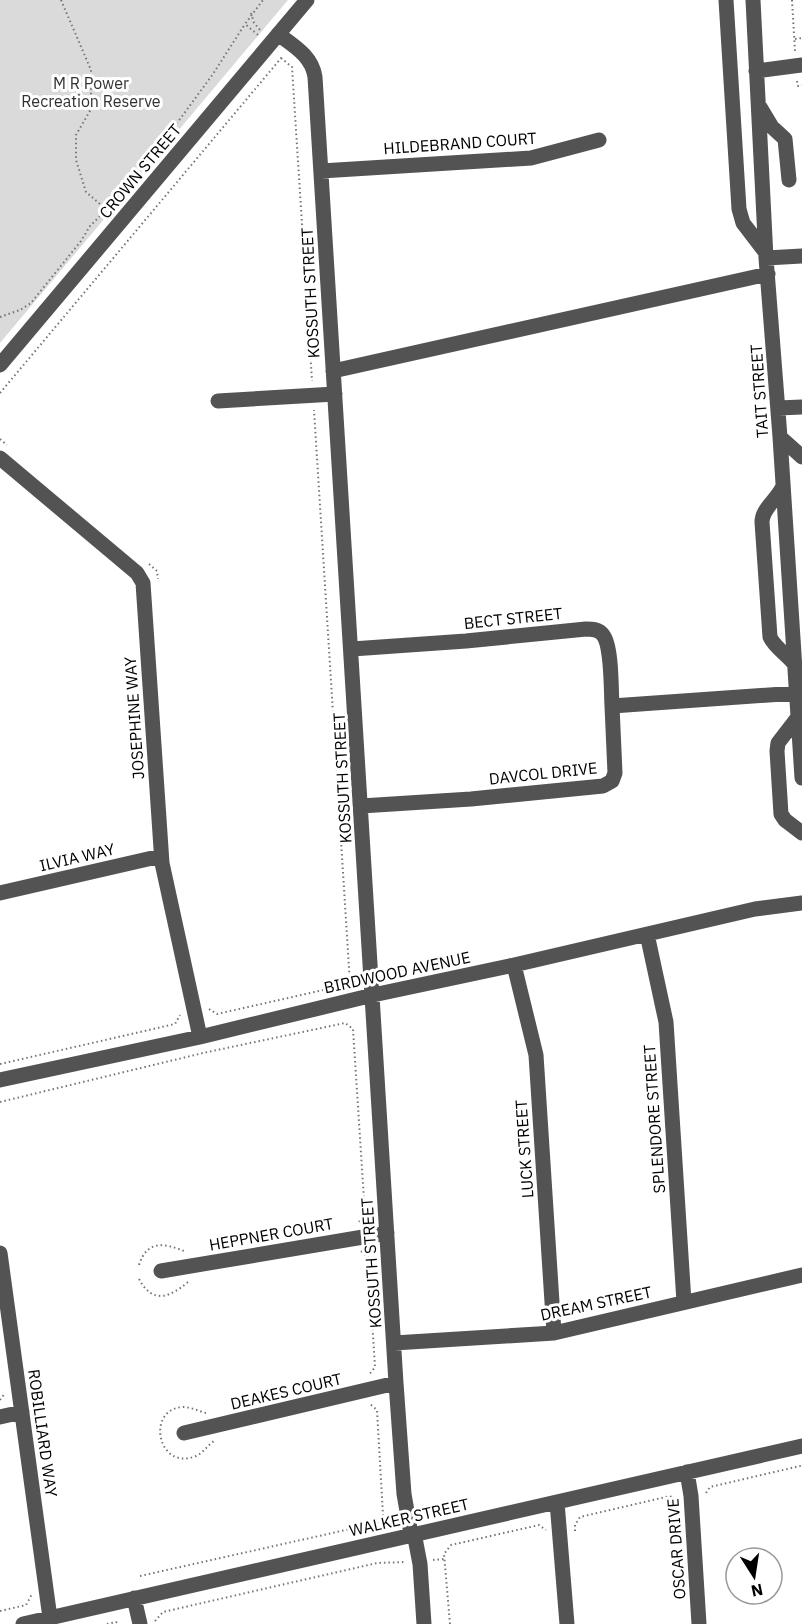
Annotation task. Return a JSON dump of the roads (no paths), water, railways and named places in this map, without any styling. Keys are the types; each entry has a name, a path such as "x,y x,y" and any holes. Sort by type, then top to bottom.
{"street":[{"name":"CROWN STREET","path":"0,365 307,0"},
{"path":"726,0 740,210 743,222 766,256 802,256"},
{"path":"754,6 767,0"},
{"name":"TAIT STREET","path":"754,6 766,256 802,778"},
{"name":"KOSSUTH STREET","path":"273,40 293,45 307,57 313,68 352,649 396,1383 404,1494 420,1561 424,1624"},
{"path":"756,71 802,65"},
{"path":"758,105 772,127 785,139 789,180"},
{"name":"HILDEBRAND COURT","path":"321,171 531,158 599,140"},
{"path":"333,371 768,274"},
{"path":"218,401 335,394"},
{"path":"778,408 802,407"},
{"path":"780,437 802,457"},
{"name":"JOSEPHINE WAY","path":"4,452 142,580 161,856 200,1037"},
{"path":"783,486 776,500 763,514 770,637 772,642 789,656 795,665"},
{"name":"BECT STREET","path":"352,649 586,629 597,630 604,636 608,646 612,706"},
{"path":"612,706 796,693"},
{"name":"DAVCOL DRIVE","path":"361,806 471,799 592,787 609,783 613,780 615,769 612,706"},
{"path":"798,717 778,742 777,748 781,814 802,833"},
{"name":"ILVIA WAY","path":"0,892 161,856"},
{"name":"BIRDWOOD AVENUE","path":"0,1080 200,1037 373,995 755,909 802,903"},
{"name":"SPLENDORE STREET","path":"647,934 666,1022 684,1302"},
{"name":"LUCK STREET","path":"514,965 536,1056 554,1333"},
{"name":"HEPPNER COURT","path":"162,1271 387,1233"},
{"name":"ROBILLIARD WAY","path":"0,1253 50,1618"},
{"name":"DREAM STREET","path":"394,1343 554,1333 802,1275"},
{"name":"DEAKES COURT","path":"184,1433 396,1383"},
{"path":"0,1417 22,1412"},
{"name":"WALKER STREET","path":"24,1624 802,1446"},
{"name":"OSCAR DRIVE","path":"687,1472 691,1496 699,1624"},
{"path":"558,1502 554,1533 567,1624"},
{"path":"134,1598 140,1624"}],"park label":[{"name":"M R Power Recreation Reserve","path":"91,92"}]}
